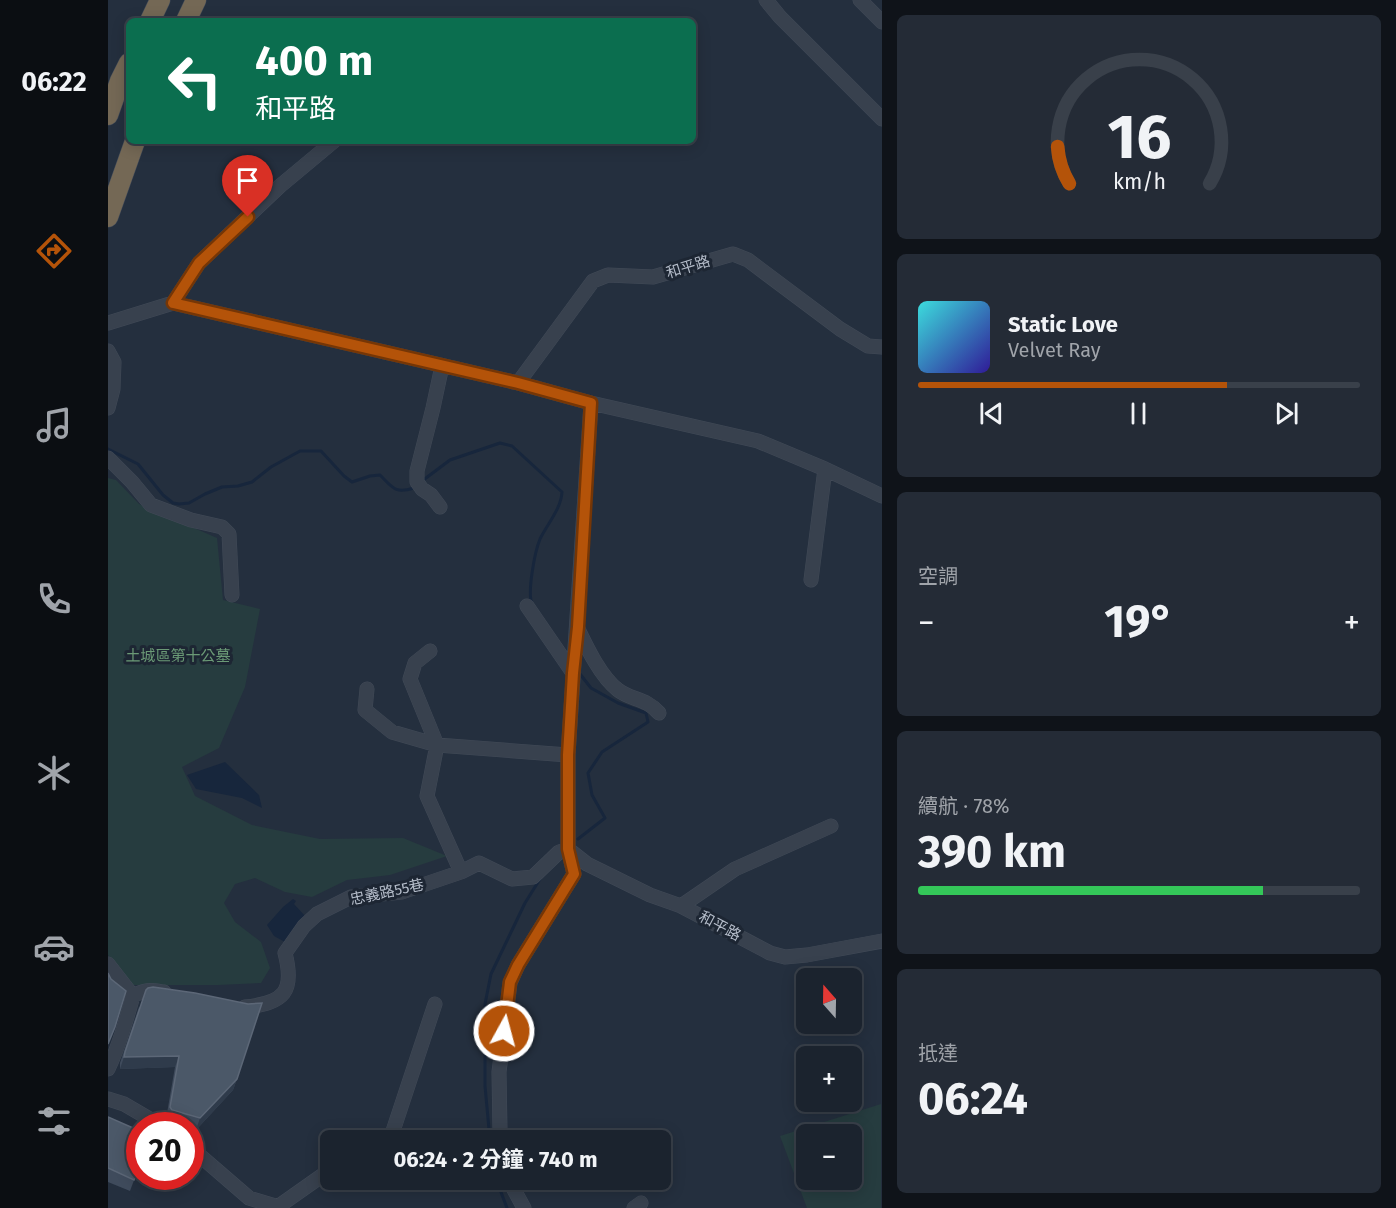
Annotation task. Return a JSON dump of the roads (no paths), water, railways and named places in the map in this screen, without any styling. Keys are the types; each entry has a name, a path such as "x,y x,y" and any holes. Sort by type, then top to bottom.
{"highway":[{"path":"151,18 160,0"},
{"path":"187,18 196,0"},
{"path":"108,115 126,69"},
{"path":"108,217 134,144"}],"street":[{"path":"766,0 882,119"},
{"path":"860,0 882,22"},
{"path":"173,303 199,263 280,186 330,144"},
{"name":"和平路","path":"518,383 593,281 608,275 653,277 733,254 748,260 840,329 868,346 882,347"},
{"path":"108,323 173,303 758,441 882,496"},
{"path":"108,351 114,362 113,389 108,408"},
{"path":"440,507 417,482 417,471 442,366"},
{"path":"500,1130 499,1072 510,982 574,874 568,849 568,755 591,403"},
{"path":"108,458 152,505 192,520 222,527 229,534 232,595"},
{"path":"811,580 825,469"},
{"path":"527,606 573,673"},
{"path":"578,627 588,650 607,679 618,690 652,705 659,713"},
{"path":"430,651 415,663 410,679 437,745 427,796 461,872 479,863 512,879 533,877 559,852 568,849"},
{"path":"367,688 365,710 392,732 437,745 568,755"},
{"path":"681,906 735,869 831,826"},
{"name":"和平路","path":"568,849 587,864 650,895 681,906 770,953 785,957 807,955 882,941"},
{"name":"忠義路55巷","path":"229,1004 246,1007 270,1003 285,992 289,968 285,953 304,926 317,915 351,897 402,892 461,872"},
{"path":"108,964 133,996"},
{"path":"108,1069 120,1040 133,996 141,991 149,990 181,994"},
{"path":"393,1130 435,1005"},
{"path":"108,1099 124,1104 138,1112"},
{"path":"204,1159 249,1198 280,1207 320,1177"},
{"path":"514,1190 524,1208"}],"water":[{"path":"225,762 259,795 262,808 242,798 196,789 187,775"},
{"path":"293,899 296,901 294,904 305,916 285,942 274,936 267,925"}],"waterway":[{"path":"422,481 450,460 500,443 512,446 562,492 557,510 538,545 531,581 532,604"},
{"path":"108,449 138,464 163,495 173,503 179,504 189,503 222,487 252,482 271,467 300,451 321,451 352,482 380,475 395,489 414,488"},
{"path":"578,839 605,818 592,795 588,773 602,752 648,722 646,713 618,703 591,688 580,674"},
{"path":"489,1130 485,1086 485,1004 491,974 525,903 540,879"},
{"path":"500,1190 507,1208"}],"park label":[{"name":"土城區第十公墓","path":"178,656"}]}
